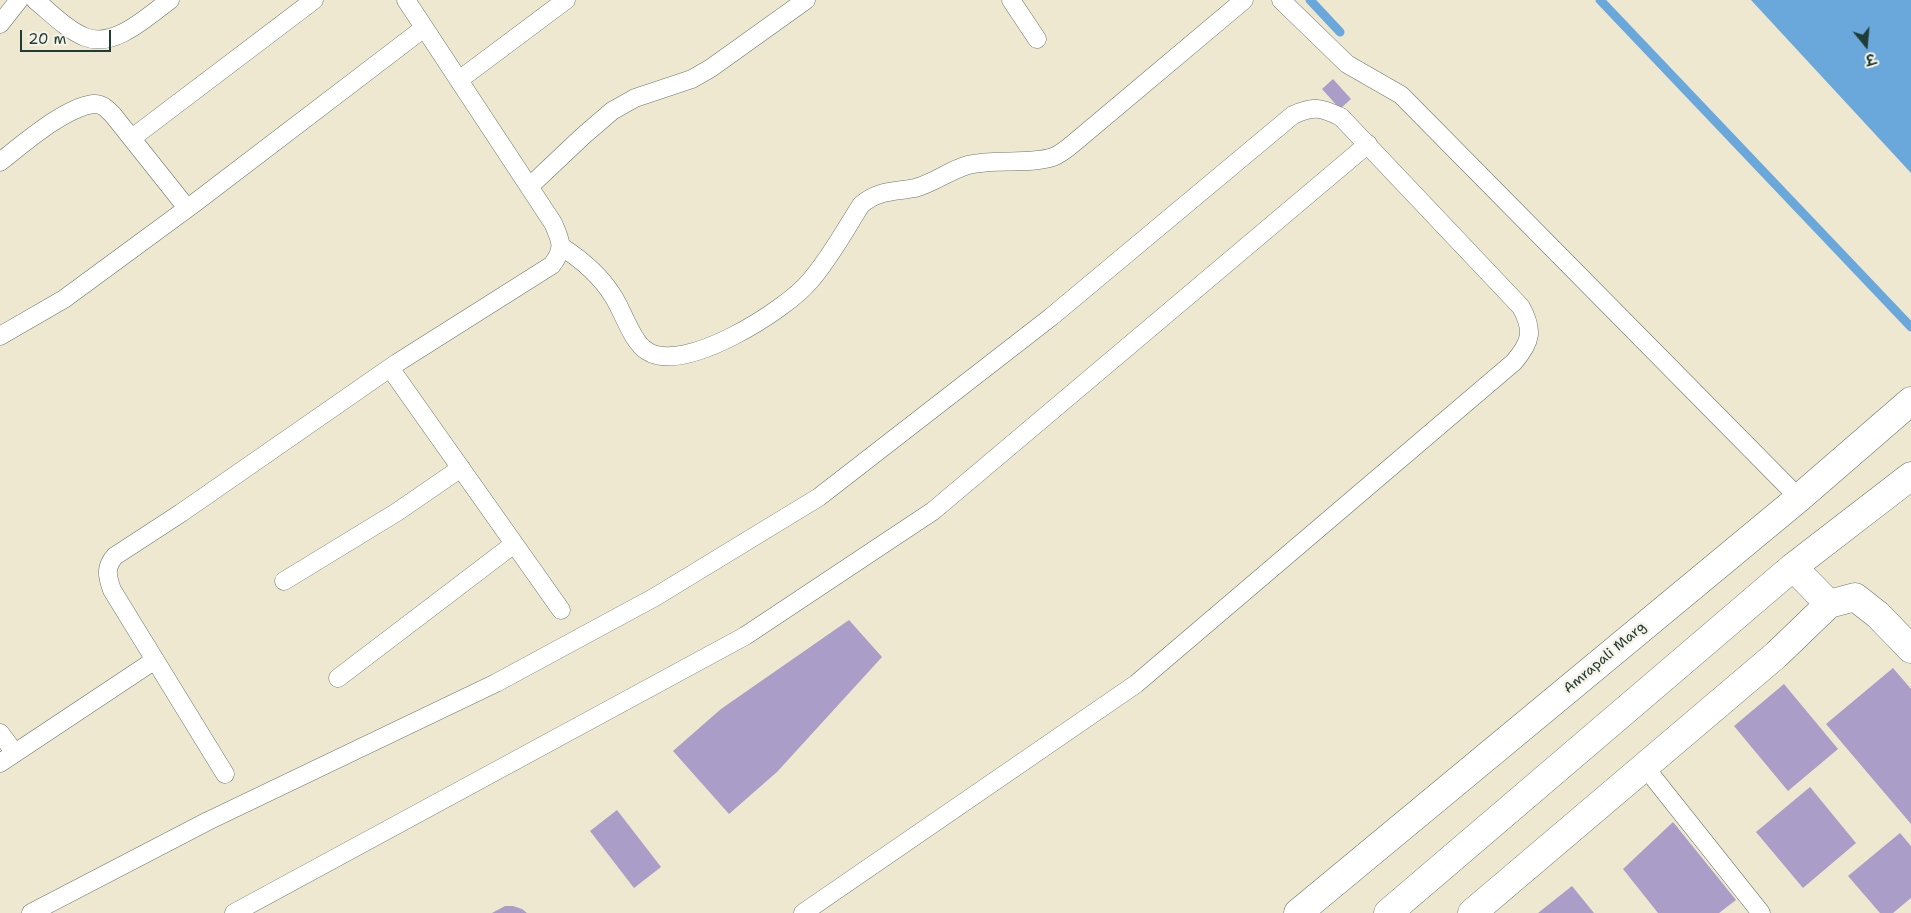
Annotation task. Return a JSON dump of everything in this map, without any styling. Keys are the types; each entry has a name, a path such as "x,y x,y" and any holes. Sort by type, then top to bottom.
{"main road":[{"name":"Amrapali Marg","path":"1298,913 1799,498 1902,409"},
{"path":"1388,913 1793,568 1911,476"},
{"path":"1793,568 1829,604"},
{"path":"1472,913 1776,655 1829,604 1855,597 1878,616 1911,649"}],"lane":[{"path":"0,24 19,0"},
{"path":"35,0 71,29 84,37 96,40 106,40 117,36 170,0"},
{"path":"132,138 314,0"},
{"path":"406,0 553,223 562,247 581,260 602,280 614,297 637,341 646,351 664,356 681,356 712,346 741,332 787,303 810,281 861,205 870,197 881,193 925,185 970,165 992,161 1044,159 1057,155 1244,0"},
{"path":"460,80 566,0"},
{"path":"529,187 612,111 635,98 692,79 711,68 806,0"},
{"path":"1011,0 1037,40"},
{"path":"1281,0 1347,64 1401,95 1799,498"},
{"path":"0,336 64,298 187,208 424,28"},
{"path":"0,162 50,124 76,110 94,104 104,106 132,138 187,208"},
{"path":"31,913 208,821 496,683 655,597 820,497 1051,317 1293,115 1310,108 1326,110 1341,117 1521,307 1528,320 1530,334 1527,348 1507,368 1136,684 803,913"},
{"path":"234,913 745,636 933,511 1368,144"},
{"path":"225,774 112,590 107,570 109,562 115,556 181,513 390,368 552,265 559,256 562,247"},
{"path":"390,368 561,610"},
{"path":"284,581 397,512 461,468"},
{"path":"338,678 514,544"},
{"path":"0,763 156,660"},
{"path":"0,733 15,753"},
{"path":"1645,767 1761,913"}],"water":[{"path":"1751,0 1911,0 1911,173"}],"building":[{"path":"1333,79 1351,99 1340,109 1322,89"},
{"path":"849,620 882,657 777,772 729,814 673,751 721,709"},
{"path":"1893,668 1911,689 1911,824 1826,724"},
{"path":"1784,684 1838,749 1788,791 1734,726"},
{"path":"1810,787 1856,843 1803,888 1756,832"},
{"path":"617,810 661,867 634,888 590,831"},
{"path":"1673,822 1736,900 1719,913 1658,913 1623,869"},
{"path":"1900,833 1911,846 1911,898 1893,913 1880,913 1848,876"},
{"path":"1572,886 1594,913 1538,913"},
{"path":"505,906 513,906 527,913 492,913"}],"waterway":[{"path":"1310,0 1340,32"},
{"path":"1600,0 1911,327"}]}
